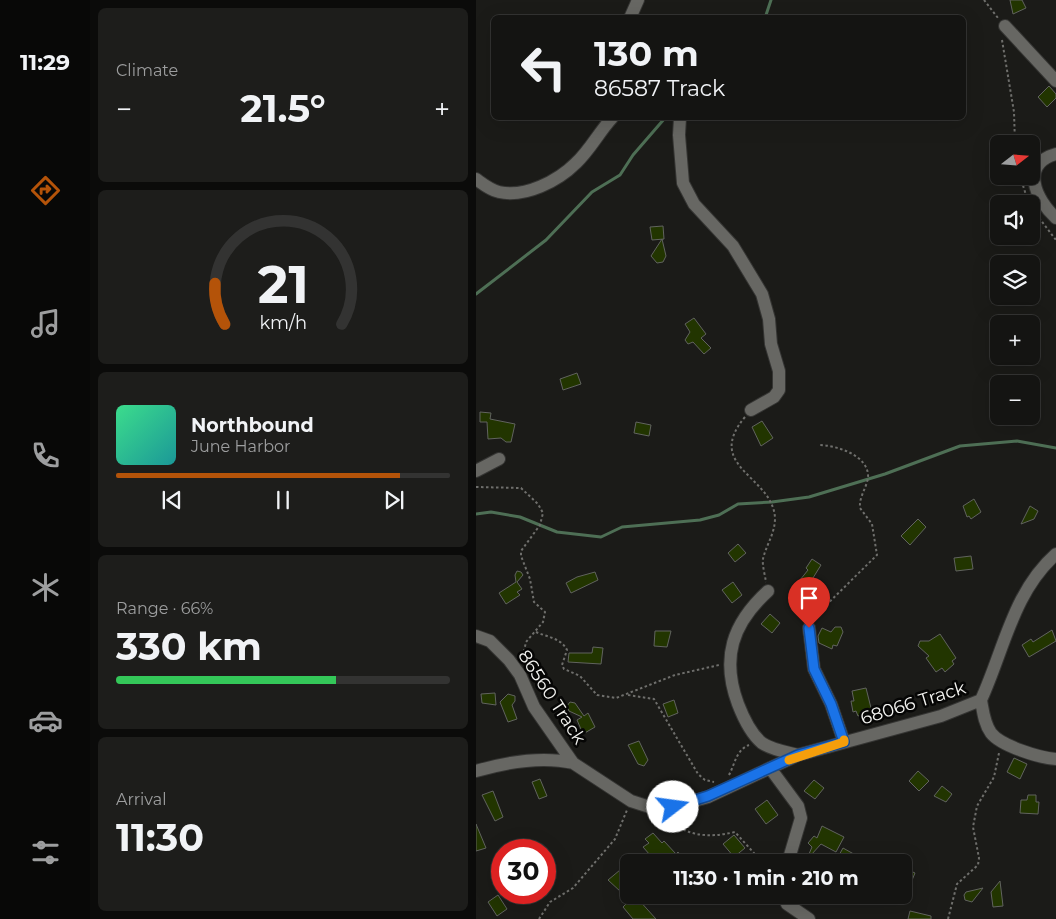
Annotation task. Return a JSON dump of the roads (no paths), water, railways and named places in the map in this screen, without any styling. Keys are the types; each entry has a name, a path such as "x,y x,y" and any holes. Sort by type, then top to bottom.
{"street":[{"path":"632,15 641,0"},
{"path":"1005,26 1056,81"},
{"path":"476,179 494,191 511,194 529,190 552,180 576,164 610,120"},
{"path":"680,120 681,170 689,196 694,204 733,246 754,279 766,306 771,344 779,371 779,390 774,396 751,410"},
{"path":"1056,154 1047,156 1037,164 1033,177 1039,195 1056,218"},
{"path":"476,470 499,459"},
{"name":"68066 Track","path":"476,771 520,762 555,760 573,763 631,801 656,809 681,805 708,796 798,755 941,716 981,700 1014,614 1044,564 1056,554"},
{"path":"768,591 751,606 740,624 729,663 734,693 741,712 761,742 798,755"},
{"path":"809,628 814,669 831,704 844,742"},
{"name":"86560 Track","path":"476,636 490,641 520,675 534,707 573,763"},
{"path":"981,700 983,716 992,735 1014,747 1056,759"},
{"path":"770,768 798,806 801,818 790,854"},
{"path":"787,904 809,919"}],"waterway":[{"path":"766,15 771,0"},
{"path":"476,294 546,240 592,192 620,175 633,155 663,120"},
{"path":"476,514 491,512 520,517 557,532 601,537 622,527 700,520 719,515 738,504 809,497 885,474 960,446 1017,441 1056,448"}]}
